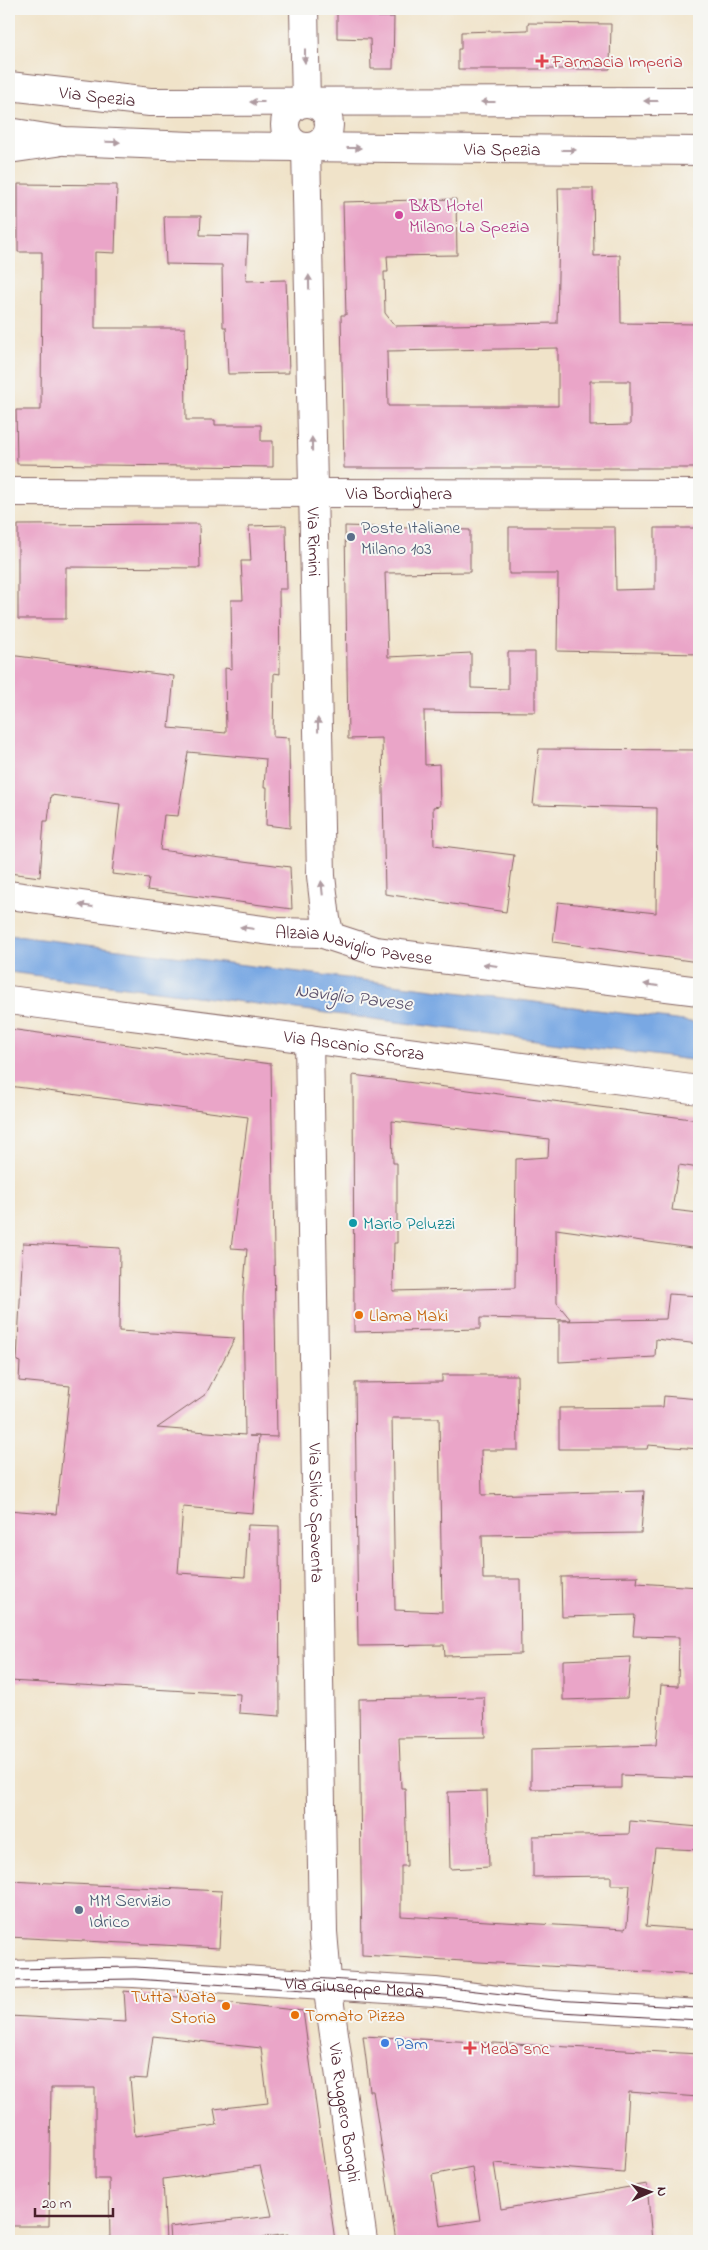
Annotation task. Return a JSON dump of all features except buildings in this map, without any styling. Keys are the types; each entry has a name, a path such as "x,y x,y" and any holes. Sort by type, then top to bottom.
{"street":[{"path":"304,9 306,102 317,105 325,112 329,127 322,141 312,147 306,147"},
{"name":"Via Spezia","path":"9,86 150,102 699,100"},
{"name":"Via Spezia","path":"9,132 65,140 192,146 699,151"},
{"name":"Via Spezia","path":"9,150 65,140"},
{"name":"Via Rimini","path":"306,147 321,876 330,936"},
{"name":"Via Bordighera","path":"9,492 699,494"},
{"name":"Alzaia Naviglio Pavese","path":"9,895 278,932 312,932 375,951 699,991"},
{"name":"Via Ascanio Sforza","path":"9,1000 699,1090"},
{"name":"Via Silvio Spaventa","path":"309,1039 323,1932 327,1985"},
{"name":"Via Giuseppe Meda","path":"9,1975 110,1972 435,1992 530,2004 699,2014"},
{"name":"Via Ruggero Bonghi","path":"327,1985 363,2241"}],"water":[{"name":"Naviglio Pavese","path":"9,935 699,1023 699,1061 9,972"}],"tram line":[{"path":"9,1969 136,1967 424,1985 554,2000 699,2008"},
{"path":"9,1981 134,1979 446,1999 543,2011 699,2020"}],"place":[{"name":"Farmacia Imperia","path":"542,61"},
{"name":"B&B Hotel Milano La Spezia","path":"399,215"},
{"name":"Poste Italiane Milano 103","path":"351,537"},
{"name":"Mario Peluzzi","path":"353,1223"},
{"name":"Llama Maki","path":"359,1315"},
{"name":"MM Servizio Idrico","path":"79,1910"},
{"name":"Tutta 'Nata Storia","path":"226,2006"},
{"name":"Tomato Pizza","path":"295,2015"},
{"name":"Pam","path":"385,2043"},
{"name":"Meda snc","path":"470,2048"}]}
